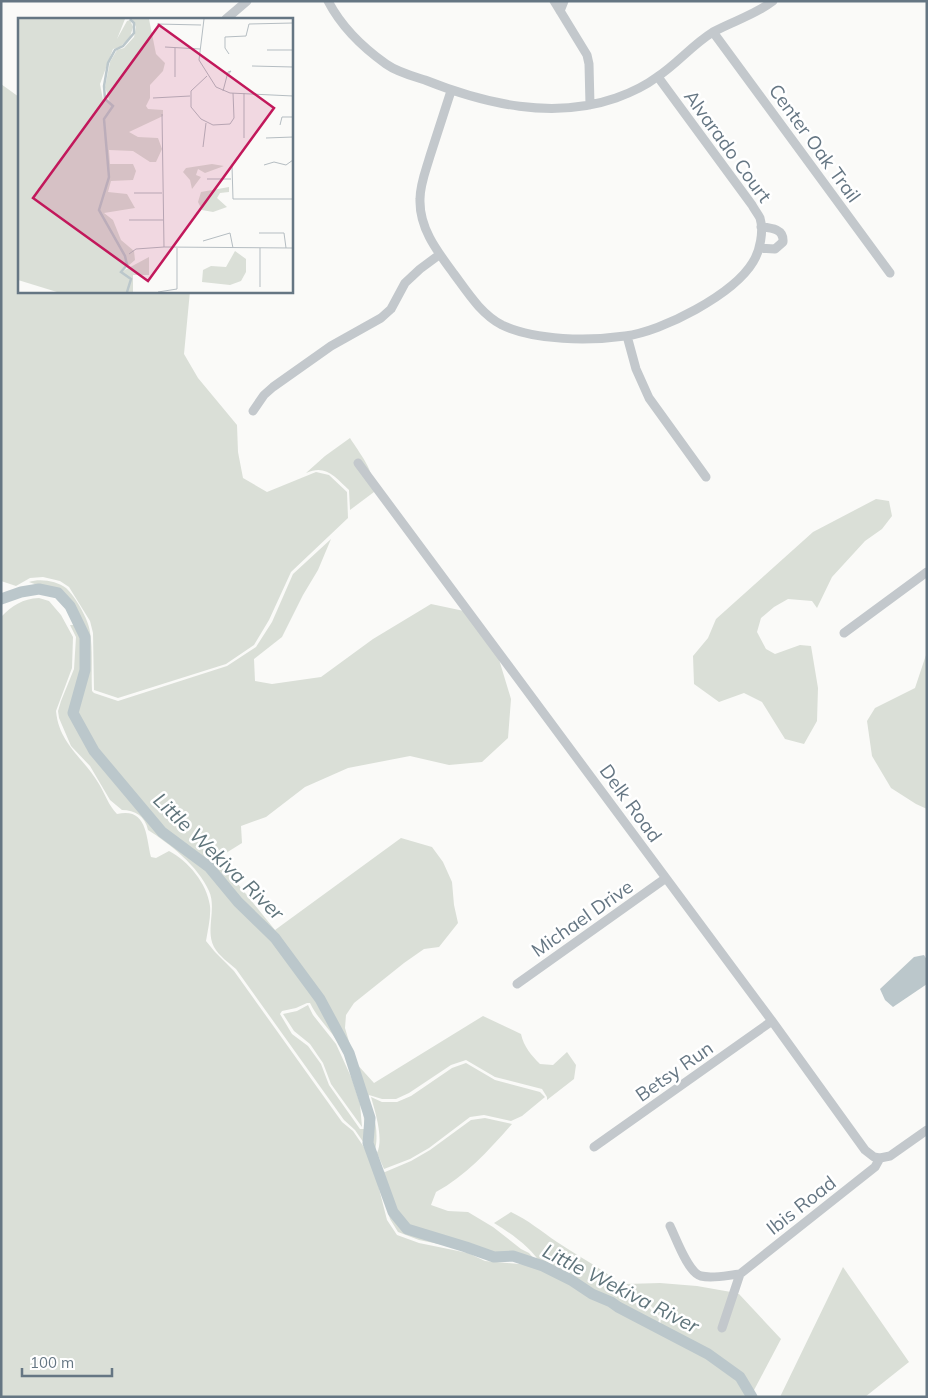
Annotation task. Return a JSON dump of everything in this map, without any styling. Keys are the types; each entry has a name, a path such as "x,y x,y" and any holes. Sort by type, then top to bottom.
{"street":[{"path":"227,18 247,1"},
{"path":"328,1 349,34 388,66 450,91 488,101 543,109 568,109 590,105 616,98 641,87 658,77 692,46 713,32 763,9 773,1"},
{"path":"554,1 587,55 590,105"},
{"path":"560,11 564,1"},
{"name":"Center Oak Trail","path":"713,32 890,273"},
{"name":"Alvarado Court","path":"450,91 421,185 420,198 421,214 425,229 440,255 476,304 488,316 503,325 523,332 569,339 627,336 669,324 698,308 741,278 753,262 759,248 760,219 752,205 658,77"},
{"path":"759,248 775,249 783,242 784,237 780,231 761,227"},
{"path":"253,411 273,387 330,346 381,318 391,309 405,284 420,269 440,255"},
{"path":"627,336 636,369 649,398 706,477"},
{"name":"Delk Road","path":"358,463 772,1021 865,1150 874,1157 880,1158"},
{"path":"844,633 927,572"},
{"name":"Michael Drive","path":"517,984 666,878"},
{"name":"Betsy Run","path":"594,1147 772,1021"},
{"name":"Ibis Road","path":"740,1274 874,1168 880,1158 890,1156 927,1130"},
{"path":"670,1226 689,1265 698,1276 710,1277 740,1274 722,1328"}],"shaded area":[{"path":"1,84 18,96 18,292 190,292 184,354 198,378 237,425 238,452 243,478 267,492 316,472 329,475 347,492 348,518 291,572 269,620 254,645 226,664 118,698 94,690 93,633 90,621 69,587 60,581 43,577 30,578 16,586 1,581"},
{"path":"350,438 369,470 374,484 374,492 350,510 349,490 335,477 330,473 319,470 306,473"},
{"path":"876,499 889,501 892,516 882,529 865,541 832,577 817,608 812,601 788,599 774,607 761,618 757,632 766,649 775,654 800,645 811,646 818,688 817,721 804,744 785,739 762,702 744,693 719,702 694,684 693,656 708,638 716,619 813,532"},
{"path":"331,539 318,570 282,637 254,659 255,681 272,684 321,677 373,639 431,604 464,611 494,643 511,699 508,738 482,762 449,765 410,756 348,768 305,787 266,817 241,826 242,843 226,853 213,853 275,930 401,838 432,847 443,862 452,882 458,923 439,947 424,949 354,1003 346,1015 345,1028 355,1062 374,1083 483,1016 521,1034 528,1050 540,1064 553,1065 567,1052 576,1065 574,1079 547,1100 542,1089 495,1077 466,1060 451,1065 409,1093 396,1099 382,1099 369,1095 376,1129 374,1153 381,1170 385,1172 411,1161 430,1150 471,1120 485,1118 512,1124 467,1170 436,1192 431,1205 448,1211 468,1212 529,1253 537,1262 486,1258 468,1250 419,1240 398,1232 390,1219 377,1169 370,1152 355,1130 344,1120 236,969 214,947 211,934 211,898 204,882 183,856 148,830 147,825 139,815 131,811 122,810 110,800 90,766 71,746 59,718 58,711 61,701 74,669 76,637 70,625 77,625 80,617 67,599 51,590 29,582 43,580 53,582 66,588 73,597 81,608 89,627 92,691 118,701 227,666 256,647 272,622 293,574","holes":["310,1003 337,1041 347,1060 363,1108 364,1129 360,1129 329,1085 321,1064 308,1046 292,1034 280,1014 282,1011"]},
{"path":"39,598 49,601 61,615 73,637 72,668 56,711 62,733 93,774 114,811 117,814 127,813 134,815 140,819 146,832 151,857 156,858 169,851 190,867 201,881 210,906 206,941 234,971 342,1122 353,1131 368,1153 387,1220 397,1235 419,1243 468,1253 485,1261 542,1266 527,1247 494,1223 511,1212 624,1286 637,1296 659,1319 657,1328 708,1354 740,1377 752,1397 1,1397 1,617 18,603"},
{"path":"927,652 927,809 891,788 872,756 867,721 875,708 915,688"},
{"path":"924,955 927,960 927,984 893,1007 885,1000 880,989 914,957"},
{"path":"308,1005 313,1015 336,1044 352,1079 360,1104 362,1127 331,1084 323,1063 310,1044 294,1031 283,1014 297,1011"},
{"path":"466,1063 495,1080 540,1092 545,1097 522,1116 511,1121 484,1115 470,1117 429,1148 410,1159 384,1169 377,1153 380,1140 377,1117 371,1097 382,1102 397,1102 411,1096 452,1068"},
{"path":"843,1267 909,1362 865,1397 780,1397"},
{"path":"660,1283 697,1286 731,1292 718,1329 724,1332 737,1294 739,1294 781,1339 753,1392 736,1370 724,1361 699,1345 660,1326 661,1318 652,1307 626,1284"}],"waterway":[{"name":"Little Wekiva River","path":"1,599 21,592 39,589 58,593 70,606 85,637 85,670 73,713 94,751 162,832 209,867 238,902 275,938 320,999 349,1053 370,1118 368,1143 393,1212 407,1229 494,1257 513,1256 543,1266 571,1280 592,1294 611,1302 708,1354 740,1377 752,1397"}]}
